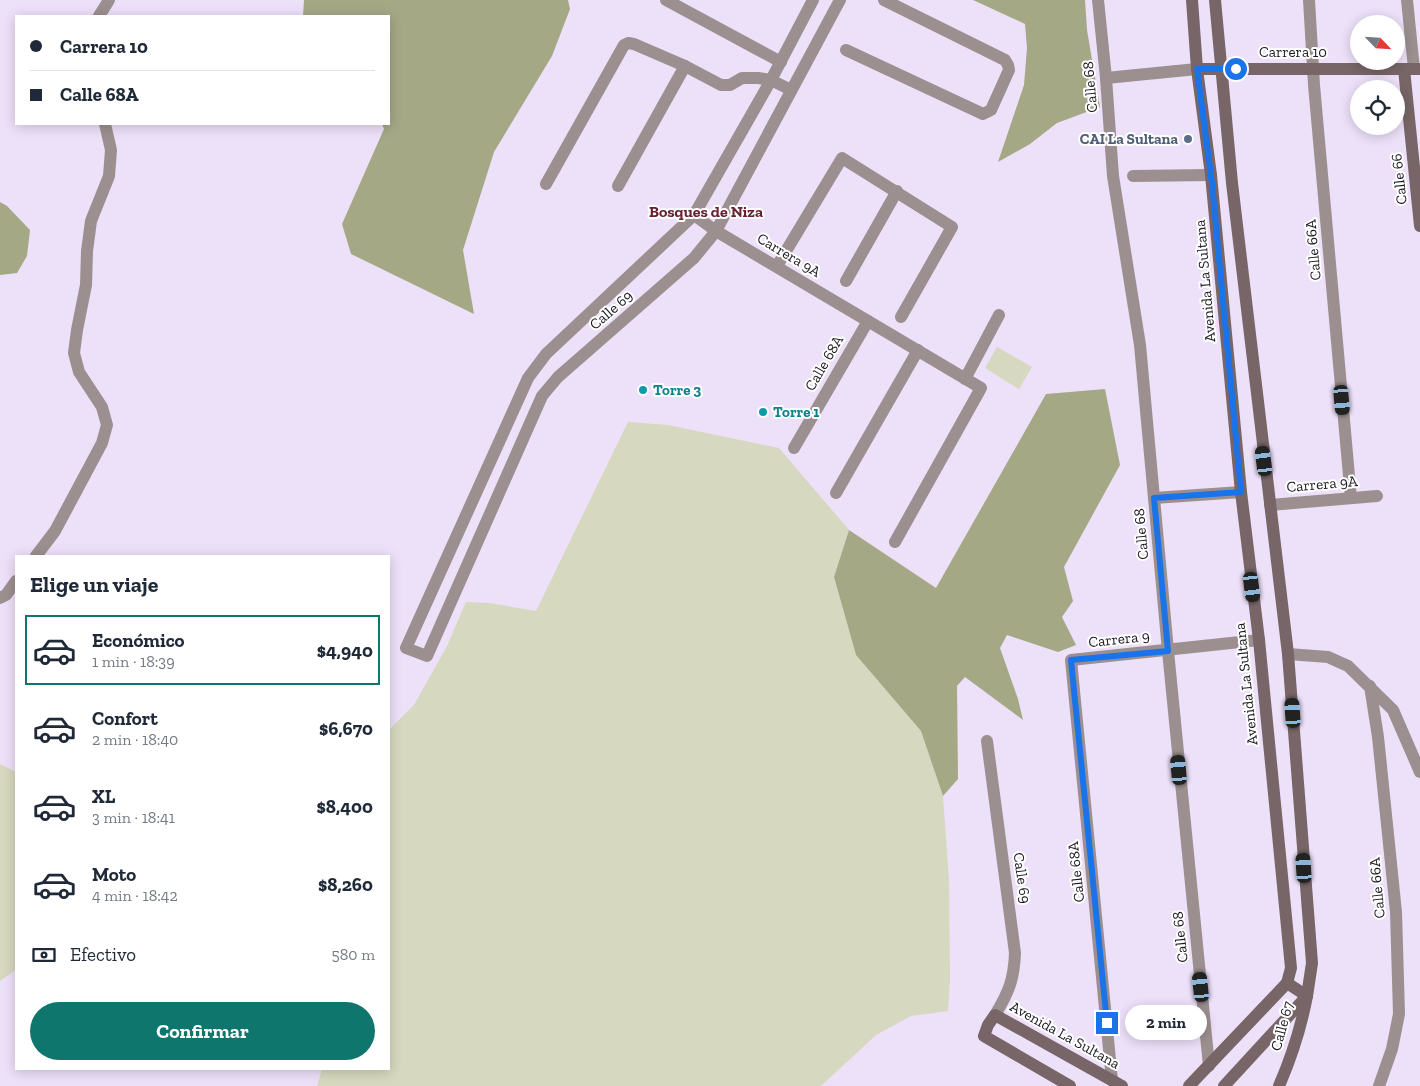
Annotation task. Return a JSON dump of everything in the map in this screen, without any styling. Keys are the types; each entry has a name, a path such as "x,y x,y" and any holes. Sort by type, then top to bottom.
{"street":[{"path":"100,15 109,0"},
{"path":"666,0 781,62"},
{"name":"Calle 69","path":"813,0 781,62 764,79 694,215 546,354 528,378 406,648 427,656 542,396 558,378 694,258 716,230 840,0"},
{"path":"846,50 983,114 991,110 1008,70 1005,60 884,0"},
{"name":"Calle 68","path":"1098,0 1114,176 1140,344 1209,1066"},
{"name":"Avenida La Sultana","path":"1192,0 1197,69 1211,175 1241,492 1259,640 1291,968 1287,982"},
{"path":"1215,0 1232,182 1288,654 1312,963 1306,996 1224,1086"},
{"name":"Calle 66A","path":"1309,0 1313,68 1351,498"},
{"name":"Calle 66","path":"1407,0 1413,69 1420,226"},
{"path":"546,184 624,45 628,43 685,66 721,85 730,85 742,78 764,79 791,90"},
{"path":"618,186 685,66"},
{"name":"Carrera 10","path":"1106,78 1197,69 1413,69"},
{"path":"37,555 60,523 102,443 107,425 102,407 79,372 74,353 86,285 87,251 91,220 109,176 111,150 106,125"},
{"path":"777,266 842,158 952,226 900,317"},
{"path":"1133,176 1211,175"},
{"path":"846,281 897,191"},
{"name":"Carrera 9A","path":"694,215 981,388 895,542"},
{"path":"965,379 999,315"},
{"name":"Calle 68A","path":"794,448 868,321"},
{"path":"836,493 918,350"},
{"path":"1154,498 1241,492"},
{"name":"Carrera 9A","path":"1270,505 1377,496"},
{"path":"0,598 6,595 15,582"},
{"name":"Carrera 9","path":"1071,660 1259,640"},
{"path":"1288,654 1328,657 1348,666 1393,710 1420,772"},
{"name":"Calle 68A","path":"1071,660 1117,1083"},
{"name":"Calle 66A","path":"1370,686 1378,737 1396,912 1399,1014 1392,1049 1379,1086"},
{"name":"Calle 69","path":"987,742 1015,953 1014,976 996,1015"},
{"path":"1189,1086 1287,982"},
{"name":"Calle 67","path":"1279,1086 1301,1028 1306,996 1287,982"},
{"name":"Avenida La Sultana","path":"1070,1086 984,1036 988,1025 996,1015 1117,1083"}],"green space":[{"path":"304,0 568,0 570,9 552,56 494,152 463,250 474,314 351,254 342,224 384,129 382,125 390,125 390,15 303,15"},
{"path":"973,0 1085,0 1087,30 1100,107 1057,123 1030,144 998,162 1024,85 1027,48 1025,24"},
{"path":"0,202 7,206 30,230 27,256 17,273 0,275"},
{"path":"997,347 1032,367 1019,389 985,368"},
{"path":"1105,389 1120,465 1064,567 1073,601 1062,617 1076,645 1058,652 1007,635 1000,648 1018,699 1023,720 965,677 957,686 958,779 943,796 921,731 856,655 834,577 849,530 936,588 1046,394"},
{"path":"628,422 668,425 779,448 849,530 834,577 856,655 921,731 943,796 949,880 950,980 948,1011 911,1016 876,1035 821,1086 317,1086 322,1070 390,1070 390,729 414,705 447,646 466,602 489,603 536,611"},
{"path":"0,764 15,772 15,971 0,981"}],"place":[{"name":"CAI La Sultana","path":"1188,139"},
{"name":"Torre 3","path":"643,390"},
{"name":"Torre 1","path":"763,412"}],"district":[{"name":"Bosques de Niza","path":"706,211"}],"route":[{"path":"1107,1023 1071,660 1168,651 1154,498 1241,492 1212,184 1197,69 1236,69"}]}
